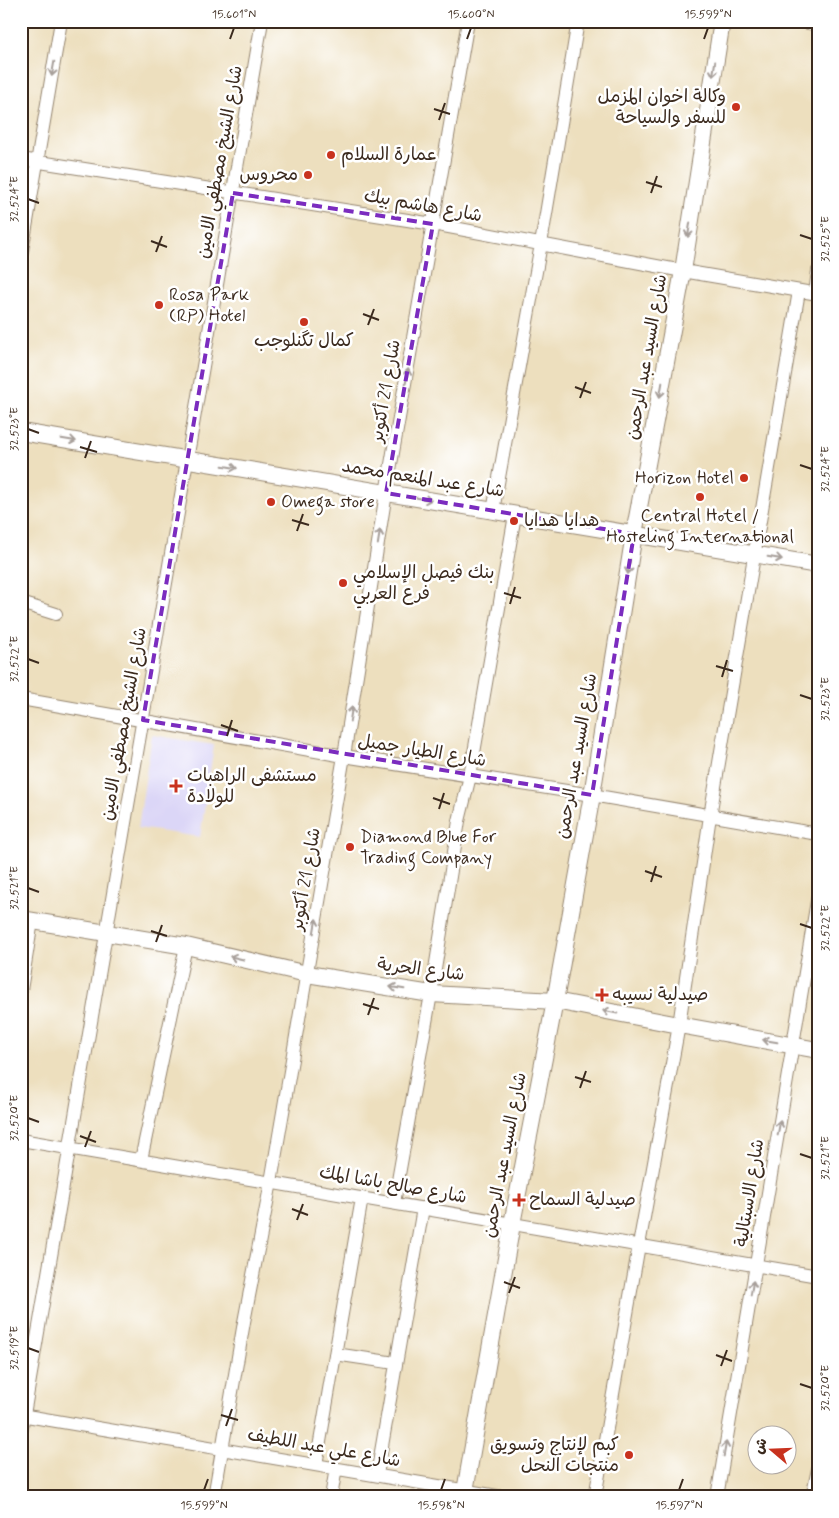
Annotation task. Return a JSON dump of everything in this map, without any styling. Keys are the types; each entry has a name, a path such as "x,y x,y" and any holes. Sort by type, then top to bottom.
{"street":[{"path":"21,257 61,21"},
{"name":"شارع الشيخ مصطفي الامين","path":"21,1432 262,21"},
{"name":"شارع 21 أكتوبر","path":"214,1497 307,974 386,493 468,21"},
{"path":"493,511 541,244 578,21"},
{"name":"شارع السيد عبد الرحمن","path":"464,1494 592,795 634,534 683,272 722,21"},
{"path":"798,21 818,25"},
{"name":"شارع هاشم بيك","path":"21,159 433,224 683,272 816,294"},
{"path":"816,294 818,271"},
{"path":"595,1497 679,1026 710,816 799,291"},
{"name":"شارع عبد المنعم محمد","path":"21,432 818,565"},
{"path":"394,1203 459,821 470,776 515,514"},
{"path":"21,603 56,614"},
{"name":"شارع الطيار جميل","path":"21,699 344,756 592,795 818,834"},
{"name":"شارع الاسبتالية","path":"717,1497 818,895"},
{"path":"21,990 27,920"},
{"name":"شارع الحرية","path":"27,920 186,946 307,974 431,994 555,1000 679,1026 818,1050"},
{"path":"141,1160 186,946"},
{"name":"شارع صالح باشا المك","path":"21,1140 818,1276"},
{"path":"316,1465 362,1198"},
{"path":"376,1475 423,1208"},
{"path":"335,1354 395,1363"},
{"name":"شارع علي عبد اللطيف","path":"23,1415 376,1475 464,1494 503,1497"},
{"path":"331,1497 336,1468"},
{"path":"812,1497 818,1469"}],"highlighted area":[{"path":"233,193 433,224 386,493 634,534 592,795 143,720"}],"shaded area":[{"name":"مستشفى الراهبات للولادة","path":"152,735 214,745 200,837 138,828"}],"place":[{"name":"وكالة اخوان المزمل للسفر والسياحة","path":"736,107"},
{"name":"عمارة السلام","path":"331,155"},
{"name":"محروس","path":"308,175"},
{"name":"Rosa Park (RP) Hotel","path":"159,305"},
{"name":"كمال تگنلوجب","path":"304,322"},
{"name":"Horizon Hotel","path":"744,478"},
{"name":"Central Hotel / Hosteling International","path":"700,497"},
{"name":"Omega store","path":"271,502"},
{"name":"هدايا هدايا","path":"514,521"},
{"name":"بنك فيصل الإسلامي فرع العربي","path":"343,583"},
{"name":"مستشفى الراهبات للولادة","path":"176,786"},
{"name":"Diamond Blue For Trading Company","path":"350,847"},
{"name":"صيدلية نسيبه","path":"602,995"},
{"name":"صيدلية السماح","path":"519,1200"},
{"name":"كبم لإنتاج وتسويق منتجات النحل","path":"629,1455"}]}
